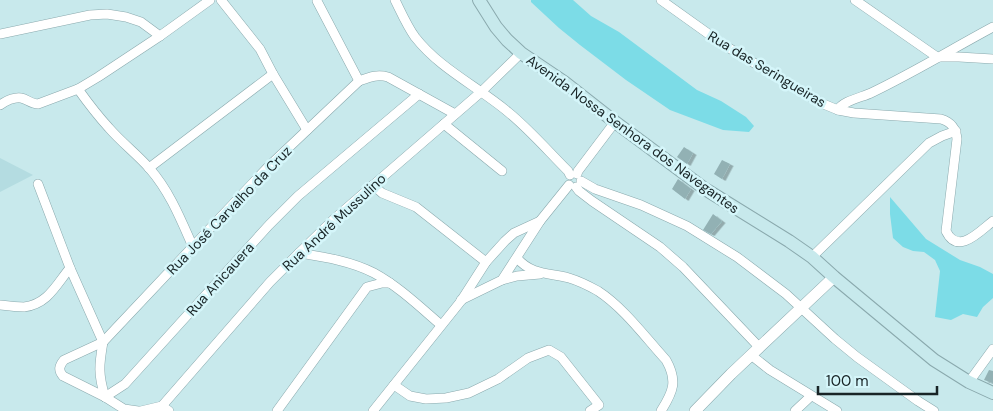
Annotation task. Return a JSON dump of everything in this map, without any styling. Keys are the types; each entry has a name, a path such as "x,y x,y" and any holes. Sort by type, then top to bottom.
{"main road":[{"name":"Avenida Nossa Senhora dos Navegantes","path":"479,0 496,27 521,53 564,82 705,189 812,257 934,360 969,382 993,393"}],"street":[{"path":"0,104 21,98 30,103 38,104 78,89 160,36 210,0"},
{"path":"221,0 260,49 307,130"},
{"path":"395,0 414,36 429,53 451,72 508,112 574,180 579,191 660,247 683,267 770,370 837,411"},
{"name":"Rua das Seringueiras","path":"661,0 724,45 821,103 838,110 941,119 948,121 956,131"},
{"path":"856,0 937,57 993,59"},
{"path":"317,1 359,81 374,76 388,78 456,114"},
{"path":"0,34 90,15 107,14 141,22 160,36"},
{"path":"838,110 840,106 864,97 903,78 937,57 993,27"},
{"name":"Rua André Mussulino","path":"166,409 270,282 334,219 482,92 521,53"},
{"path":"149,168 273,74"},
{"name":"Rua José Carvalho da Cruz","path":"102,342 267,168 359,81"},
{"path":"78,89 109,129 149,168 161,183 170,197 193,247"},
{"name":"Rua Anicauera","path":"105,397 125,384 269,224 298,196 419,94"},
{"path":"864,97 863,109 868,114"},
{"path":"502,280 540,221 574,180 578,171 615,122"},
{"path":"444,124 502,171"},
{"path":"812,257 929,144 942,136 956,131 957,139 946,231 949,238 955,241 966,241 993,221"},
{"path":"574,180 641,205 687,226 745,262 786,294 857,357 918,402 934,411"},
{"path":"38,184 70,268 102,342 99,368 100,381 105,397"},
{"path":"372,185 382,193 416,208 486,262"},
{"path":"373,411 461,300 486,262 514,233 540,221"},
{"path":"299,253 334,259 372,272 390,283 441,325"},
{"path":"517,258 526,267 575,280 598,292 617,306 671,368 674,386 661,411"},
{"path":"361,267 365,275 367,287"},
{"path":"0,305 23,307 38,304 50,296 70,268"},
{"path":"461,300 502,280 543,273"},
{"path":"695,411 755,351 834,277"},
{"path":"277,411 367,287 390,283"},
{"path":"102,342 64,360 59,368 63,376 105,397 124,409 140,411 166,409"},
{"path":"969,382 993,349"},
{"path":"394,385 410,396 426,399 446,398 469,393 498,379 528,358 549,350 561,357 599,405 590,411"},
{"path":"795,411 812,396"}],"shaded area":[{"path":"531,0 573,0 591,16 619,32 697,90 721,101 746,117 754,126 749,132 723,130 670,110 580,45 559,28"},
{"path":"0,158 33,175 0,192"},
{"path":"890,197 926,239 960,260 993,274 993,298 983,307 977,317 963,314 951,320 935,317 940,271 935,260 924,252 913,251 903,247 893,238"}],"building":[{"path":"684,147 693,153 687,164 677,157"},
{"path":"722,160 730,164 722,179 714,174"},
{"path":"678,179 691,189 685,199 672,189"},
{"path":"713,214 722,221 711,234 703,230"},
{"path":"989,370 993,371 993,383 984,380"}]}
